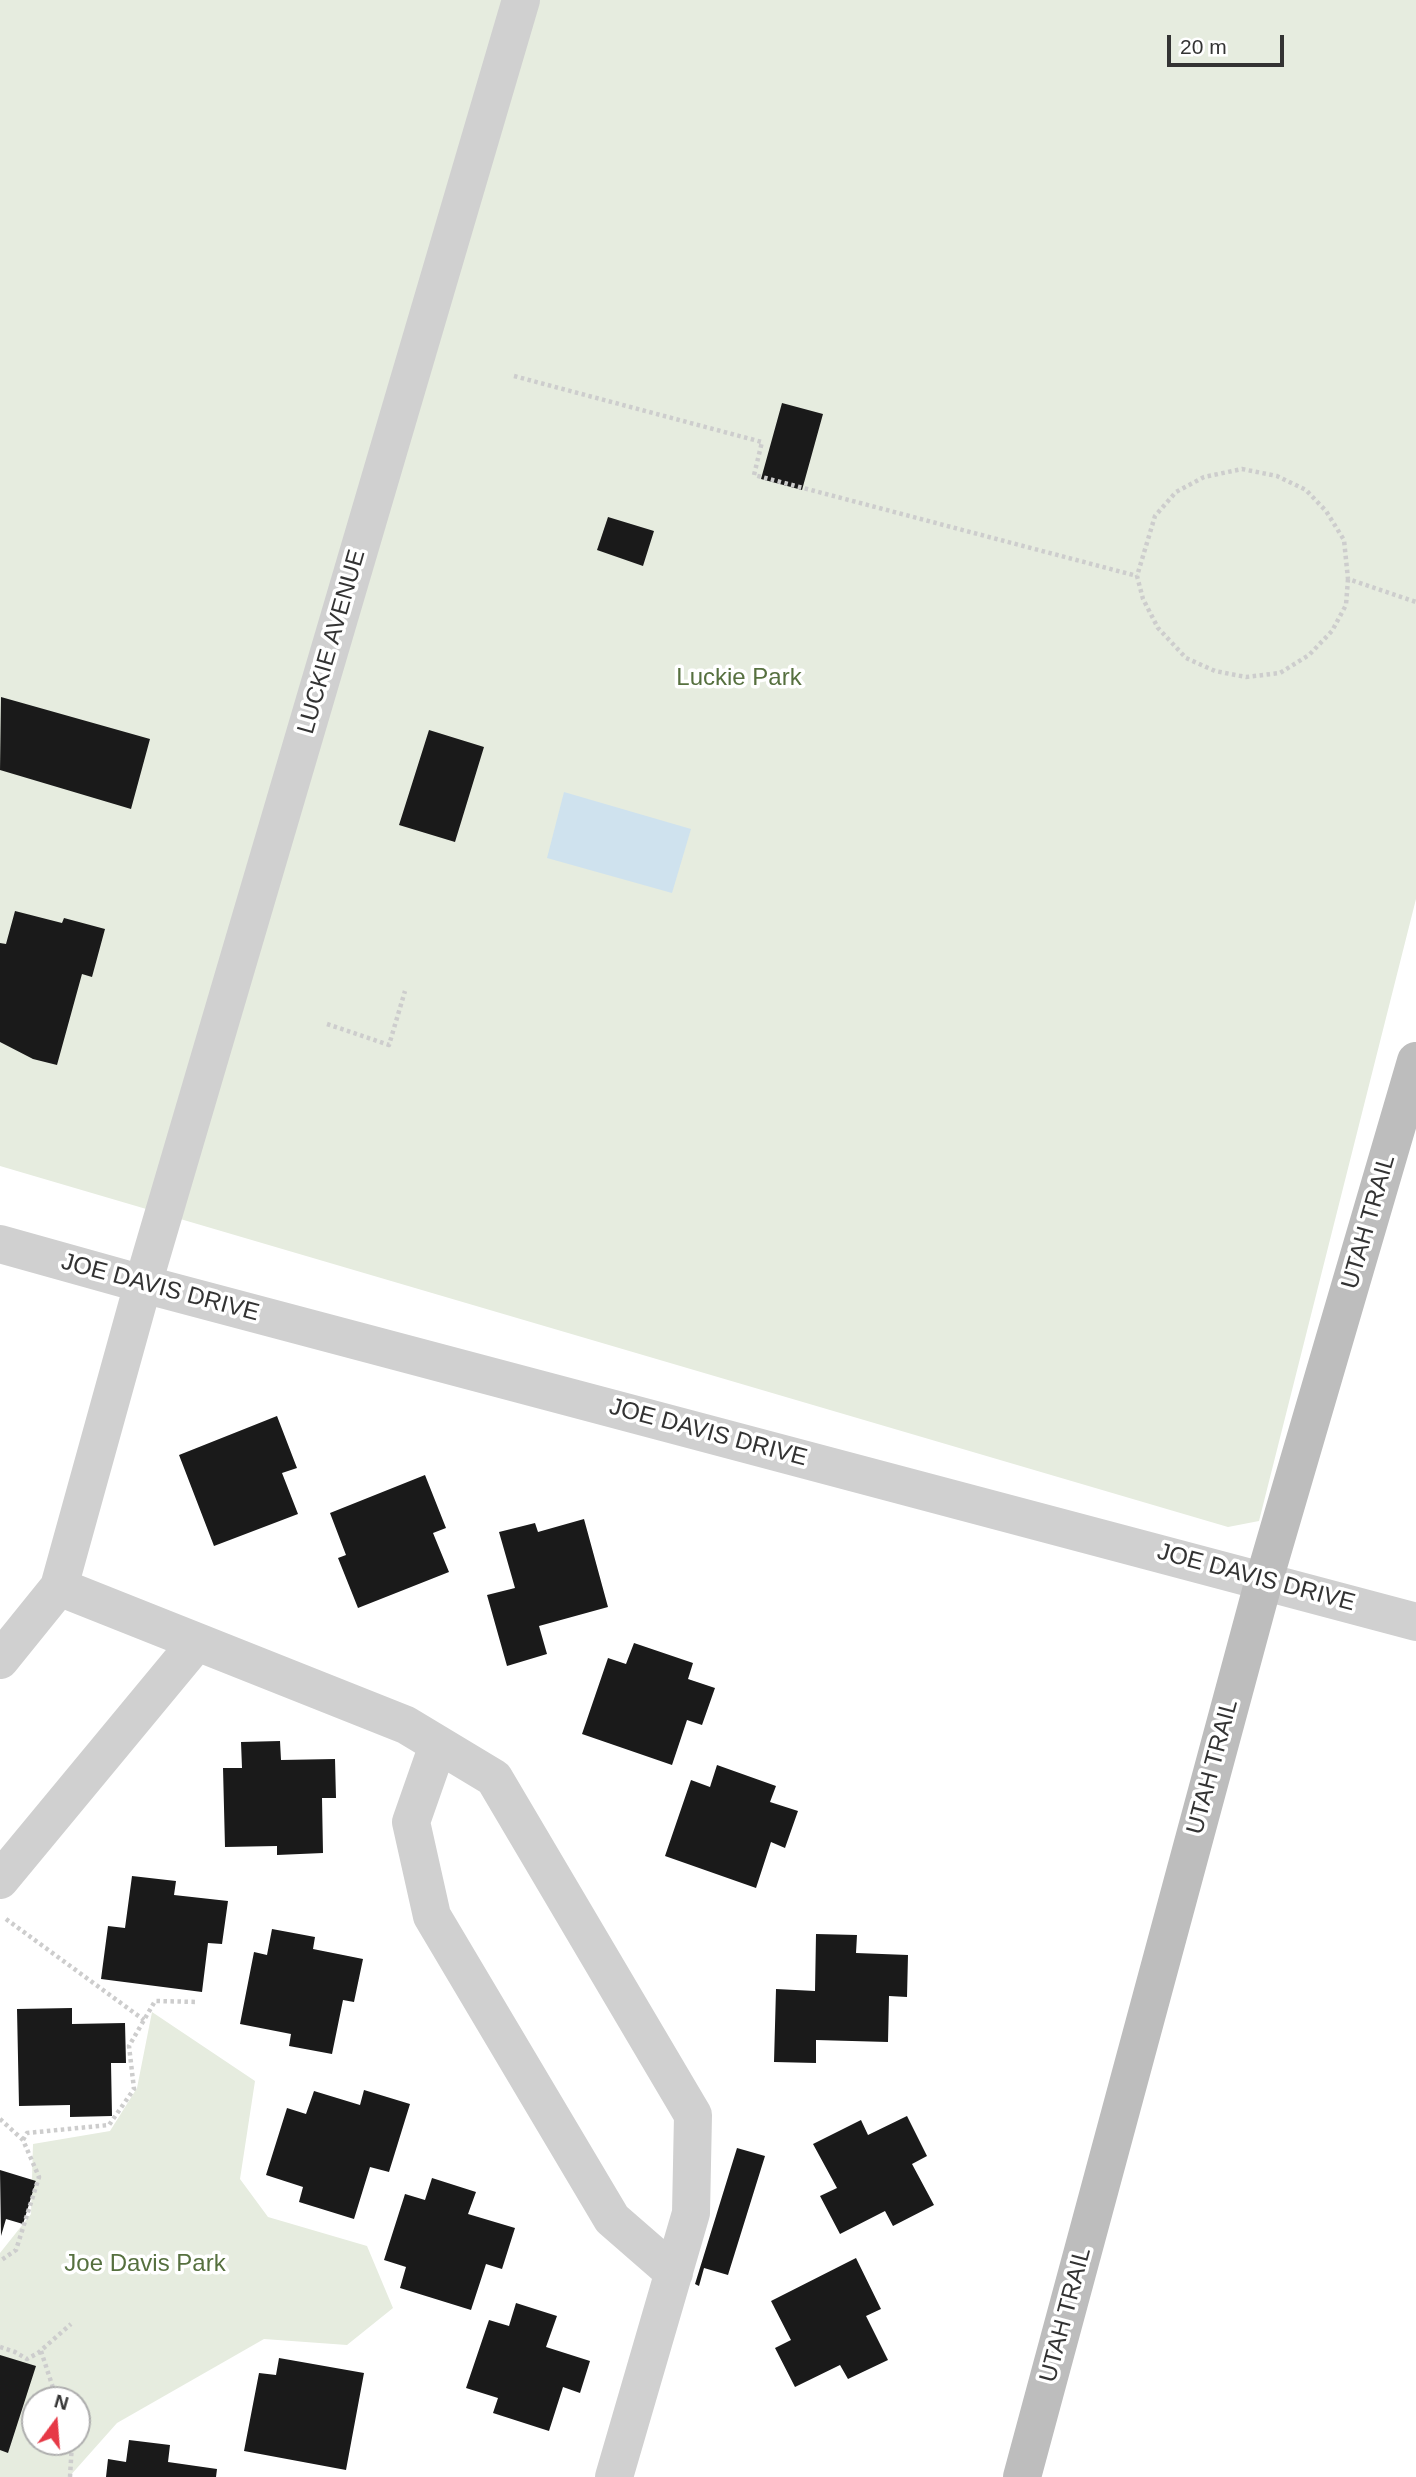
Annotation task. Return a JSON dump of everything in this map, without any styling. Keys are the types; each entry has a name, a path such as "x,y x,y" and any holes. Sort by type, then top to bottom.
{"main road":[{"name":"UTAH TRAIL","path":"1022,2477 1264,1580 1416,1061"}],"street":[{"name":"LUCKIE AVENUE","path":"59,1587 143,1284 521,0"},
{"name":"JOE DAVIS DRIVE","path":"0,1244 1416,1622"},
{"path":"0,1660 59,1587 406,1725 494,1778 693,2115 691,2213 614,2477"},
{"path":"0,1880 197,1642"},
{"path":"438,1745 411,1822 432,1916 612,2219 674,2273"}],"path":[{"path":"514,376 762,442 754,475 1137,576"},
{"path":"1242,469 1277,476 1306,490 1326,511 1344,540 1348,579 1346,605 1332,631 1309,655 1280,673 1246,677 1214,671 1186,658 1158,628 1143,599 1137,576 1155,516 1176,492 1204,477 1242,469"},
{"path":"1348,579 1416,602"},
{"path":"327,1024 389,1045 405,991"},
{"path":"0,1915 144,2020"},
{"path":"23,2140 27,2133 109,2125 134,2089 129,2046 155,2001 197,2002"},
{"path":"0,2119 23,2140 39,2177 16,2250 0,2261"},
{"path":"0,2347 27,2359 41,2351 71,2324"},
{"path":"41,2351 52,2386"},
{"path":"70,2477 71,2456"}],"green space":[{"name":"Luckie Park","path":"0,0 1416,0 1416,899 1259,1521 1228,1527 0,1166"},
{"name":"Joe Davis Park","path":"152,2012 255,2081 240,2179 268,2217 367,2246 393,2308 347,2345 264,2339 117,2423 91,2452 91,2386 21,2386 21,2456 88,2456 69,2477 0,2477 0,2253 31,2214 33,2144 110,2131 137,2088"}],"water":[{"path":"564,792 691,829 672,893 547,858"}],"building":[{"path":"782,403 823,414 802,490 761,479"},
{"path":"608,517 654,531 643,566 597,550"},
{"path":"1,697 150,739 131,809 0,770"},
{"path":"429,730 484,747 455,842 399,825"},
{"path":"15,911 62,923 64,918 105,929 92,977 82,974 57,1065 33,1059 0,1042 0,943 6,944"},
{"path":"277,1416 297,1468 282,1473 298,1514 214,1546 179,1455"},
{"path":"425,1475 446,1528 433,1533 449,1572 358,1608 338,1558 346,1555 330,1513"},
{"path":"584,1519 608,1607 539,1626 547,1654 507,1666 487,1595 515,1588 499,1532 535,1523 538,1532"},
{"path":"634,1643 693,1663 688,1679 715,1688 702,1725 687,1720 672,1765 582,1734 608,1658 626,1664"},
{"path":"280,1741 281,1760 335,1759 336,1798 322,1798 323,1853 277,1855 277,1846 225,1847 223,1768 242,1768 241,1742"},
{"path":"717,1765 776,1786 770,1802 798,1811 785,1848 771,1842 756,1888 665,1856 691,1780 710,1787"},
{"path":"132,1876 176,1881 174,1895 228,1901 222,1944 208,1943 202,1992 101,1979 108,1926 125,1928"},
{"path":"272,1929 315,1937 313,1949 363,1959 354,2002 343,2000 332,2054 289,2046 291,2034 240,2024 254,1952 267,1955"},
{"path":"816,1934 857,1935 856,1953 908,1955 907,1997 889,1996 888,2042 816,2040 816,2063 774,2062 776,1989 815,1991"},
{"path":"72,2008 72,2024 125,2023 126,2063 111,2063 112,2116 70,2117 70,2105 19,2106 17,2009"},
{"path":"364,2090 410,2104 389,2172 370,2167 354,2219 299,2202 303,2187 266,2175 287,2108 306,2114 314,2091 360,2105"},
{"path":"907,2116 927,2156 912,2164 934,2205 893,2226 885,2211 840,2234 820,2196 837,2188 813,2144 861,2120 868,2135"},
{"path":"737,2148 765,2156 728,2275 704,2268 699,2286 695,2284"},
{"path":"0,2170 36,2181 23,2224 6,2219 1,2236"},
{"path":"432,2178 476,2192 468,2214 515,2228 502,2269 486,2264 471,2310 400,2288 406,2267 384,2260 405,2194 425,2200"},
{"path":"856,2258 881,2309 866,2316 888,2360 848,2379 840,2365 795,2387 775,2348 791,2340 771,2301"},
{"path":"516,2303 557,2316 546,2347 590,2361 580,2393 563,2387 549,2431 493,2413 498,2398 466,2388 489,2320 509,2326"},
{"path":"0,2355 36,2366 30,2386 21,2386 21,2413 8,2453 0,2450"},
{"path":"279,2358 364,2373 346,2470 244,2451 259,2373 276,2375"},
{"path":"129,2440 170,2445 168,2462 217,2469 216,2477 106,2477 108,2459 126,2462"}]}
